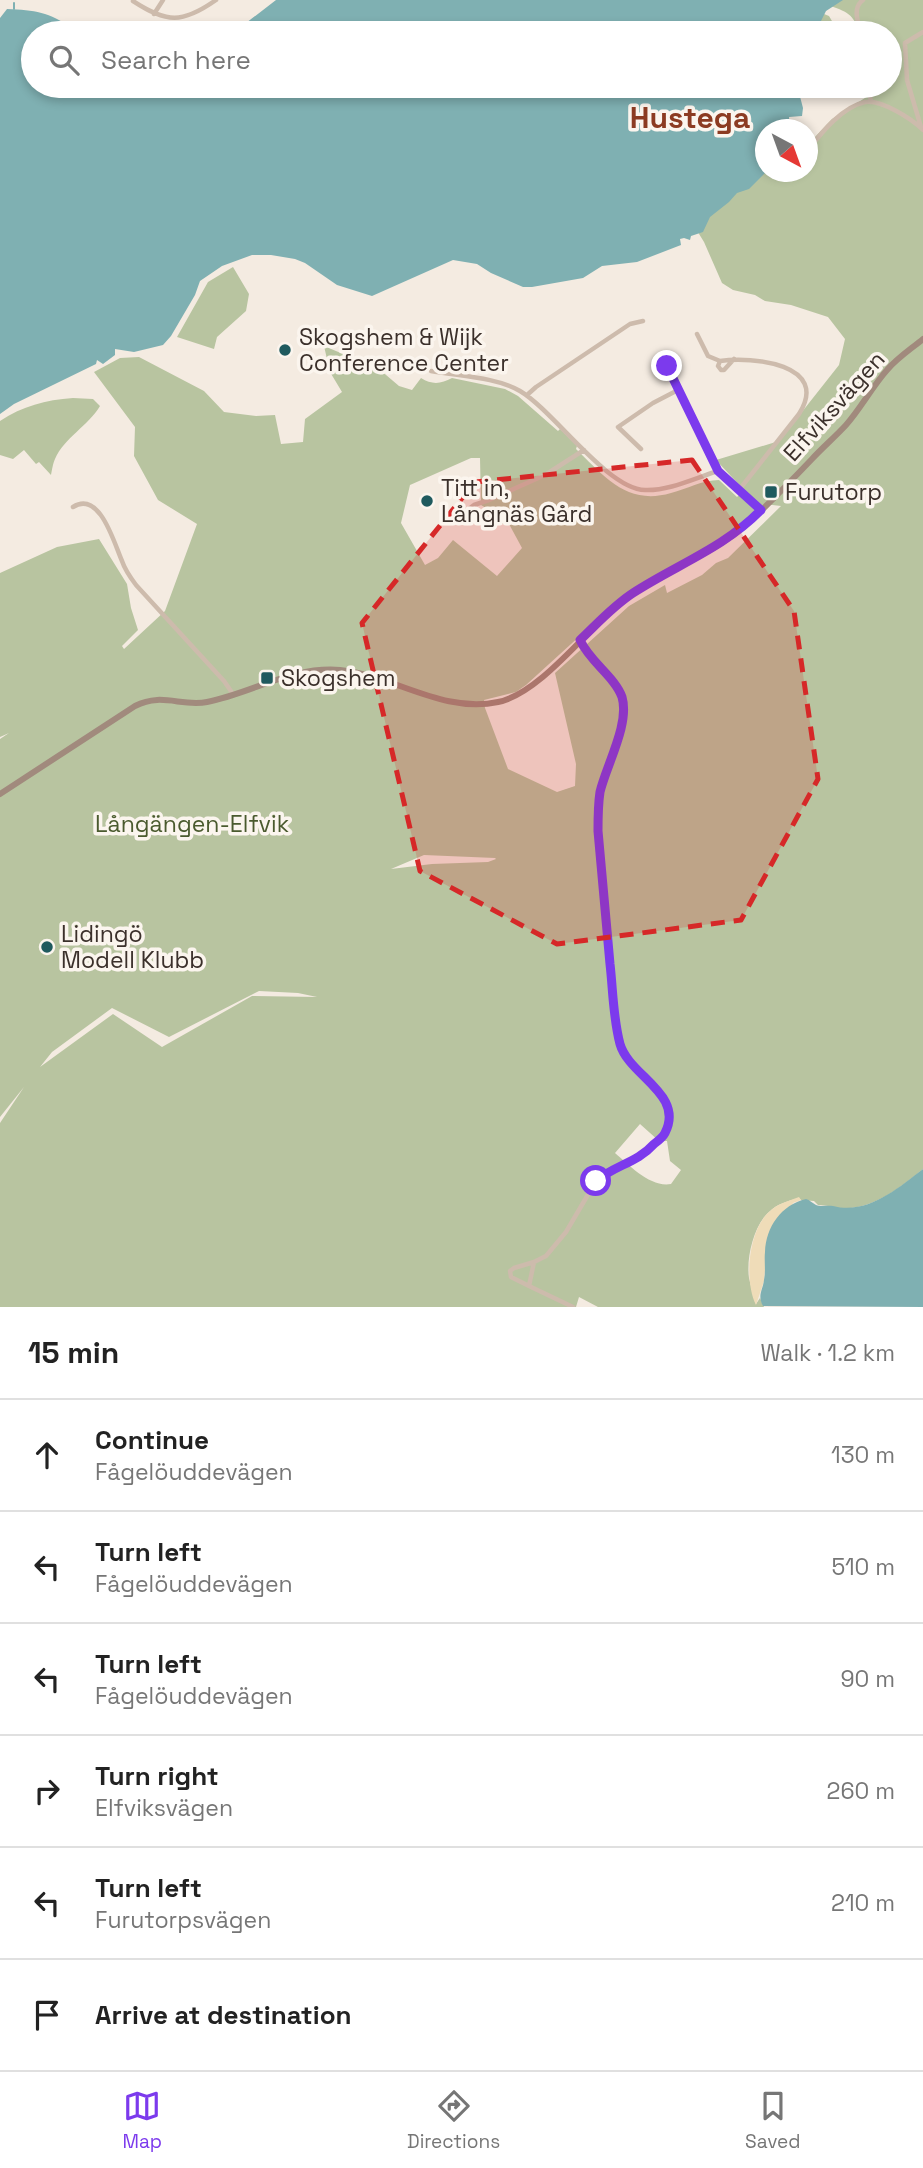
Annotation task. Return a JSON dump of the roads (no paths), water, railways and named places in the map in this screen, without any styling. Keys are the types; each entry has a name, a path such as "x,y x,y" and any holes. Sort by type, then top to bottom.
{"street":[{"path":"154,14 163,0"},
{"path":"133,1 165,18 186,17 216,0"},
{"path":"858,21 856,10 863,0"},
{"path":"922,129 907,80 905,43 923,32"},
{"path":"870,98 870,102"},
{"path":"818,136 859,104 870,102 901,114 922,129"},
{"path":"527,396 536,387 629,324 643,321"},
{"path":"697,334 708,356 720,361 734,359 770,362 800,377 808,392 806,403 799,414 739,490"},
{"name":"Elfviksvägen","path":"0,794 142,702 156,698 202,703 297,673 330,669 360,673 430,697 471,704 489,704 512,699 525,692 625,599 707,552 749,522 844,427 886,371 923,339"},
{"path":"720,361 718,366 724,370 734,359"},
{"path":"667,366 718,471 761,510"},
{"path":"431,371 511,386 527,396 613,476 629,486 642,490 660,489 718,471"},
{"path":"642,449 618,427 678,390"},
{"path":"448,516 457,518 474,505 545,475 584,450"},
{"path":"73,507 86,503 97,510 126,571 136,585 233,694"},
{"path":"573,1307 512,1277 510,1271 545,1256 566,1233 596,1181 612,1169 630,1163 646,1153 665,1134 669,1119 665,1098 626,1058 620,1043 597,809 623,718 623,703 619,692 586,653 580,640"},
{"path":"529,1286 534,1262"}],"water":[{"path":"276,0 843,0 826,11 821,21 249,21"},
{"path":"7,9 41,13 61,21 21,21 21,98 800,98 802,116 789,119 755,119 756,182 749,189 737,193 710,217 703,232 691,236 690,240 680,239 681,245 637,262 602,266 583,278 532,287 523,287 477,264 453,260 372,296 337,285 295,259 252,255 222,266 200,281 195,295 163,345 134,352 115,349 115,355 103,364 97,360 96,364 14,404 0,414 0,18"},
{"path":"923,1169 923,1307 763,1306 760,1296 765,1277 768,1234 776,1218 789,1206 806,1199 818,1206 846,1208 870,1204 892,1192"}],"waterway":[{"path":"14,3 14,9"}],"place":[{"name":"Skogshem & Wijk Conference Center","path":"285,350"},
{"name":"Furutorp","path":"771,492"},
{"name":"Titt in, Långnäs Gård","path":"427,501"},
{"name":"Skogshem","path":"267,678"},
{"name":"Lidingö Modell Klubb","path":"47,947"}],"district":[{"name":"Hustega","path":"690,117"}],"park label":[{"name":"Långängen-Elfvik","path":"192,824"}]}
